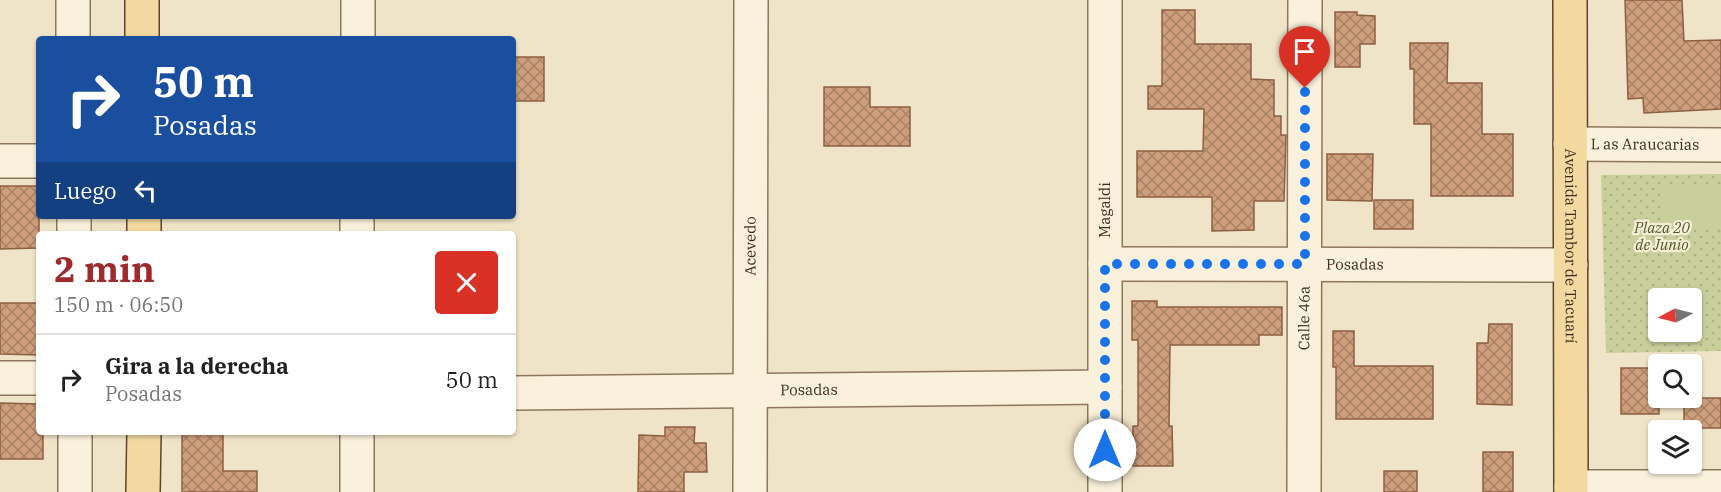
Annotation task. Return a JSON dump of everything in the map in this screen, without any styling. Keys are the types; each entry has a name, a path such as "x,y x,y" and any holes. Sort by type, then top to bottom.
{"main road":[{"path":"142,0 142,36"},
{"name":"Avenida Tambor de Tacuarí","path":"1570,0 1571,489"},
{"path":"143,492 144,435"}],"street":[{"path":"73,0 73,36"},
{"path":"358,0 358,36"},
{"name":"Acevedo","path":"750,492 751,0"},
{"name":"Magaldi","path":"1105,0 1105,492"},
{"name":"Calle 46a","path":"1304,492 1305,0"},
{"name":"L as Araucarias","path":"1570,144 1721,144"},
{"path":"0,161 36,161"},
{"name":"Posadas","path":"1105,264 1571,265"},
{"path":"0,378 36,378"},
{"name":"Posadas","path":"516,393 1105,387"},
{"path":"75,435 75,492"},
{"path":"357,435 357,492"},
{"path":"1571,489 1721,487"}],"green space":[{"name":"Plaza 20 de Junio","path":"1721,174 1721,351 1606,353 1601,175"},
{"path":"1721,186 1721,228 1662,230 1660,188"}],"building":[{"path":"1625,0 1682,0 1684,41 1721,40 1721,109 1644,113 1643,98 1628,99"},
{"path":"1162,10 1195,10 1195,44 1251,44 1251,79 1274,80 1274,116 1281,116 1281,135 1286,135 1284,201 1254,201 1254,230 1212,231 1212,197 1137,197 1137,151 1203,151 1204,109 1148,109 1148,86 1162,86"},
{"path":"1335,12 1357,12 1357,15 1375,16 1375,44 1360,44 1360,67 1335,67"},
{"path":"1410,43 1448,43 1447,83 1482,83 1482,134 1513,134 1513,196 1431,196 1431,124 1414,124 1414,69 1410,69"},
{"path":"516,57 544,57 544,101 516,101"},
{"path":"824,87 870,87 870,107 910,107 910,146 824,146"},
{"path":"1327,154 1373,154 1372,201 1327,200"},
{"path":"0,186 36,186 36,219 39,219 39,231 36,231 36,248 0,249"},
{"path":"1374,200 1413,200 1413,229 1374,229"},
{"path":"1132,301 1157,301 1157,307 1282,307 1282,335 1259,335 1259,345 1170,345 1169,426 1172,426 1173,466 1133,466 1133,426 1138,426 1138,340 1132,340"},
{"path":"0,303 36,303 36,355 0,354"},
{"path":"1489,324 1512,324 1512,405 1477,404 1477,343 1488,343"},
{"path":"1333,331 1354,331 1354,366 1433,366 1433,419 1336,419"},
{"path":"1621,368 1648,368 1648,408 1659,408 1659,414 1621,414"},
{"path":"1702,398 1721,398 1721,428 1702,428 1702,420 1684,420 1684,408 1702,408"},
{"path":"0,403 36,404 36,435 43,435 43,459 0,459"},
{"path":"665,427 695,427 694,443 706,443 707,472 684,472 684,492 638,492 639,435 665,436"},
{"path":"182,435 223,435 223,471 257,471 257,492 182,492"},
{"path":"1483,452 1513,452 1513,492 1483,492"},
{"path":"1384,471 1417,471 1417,492 1384,492"}],"route":[{"path":"1105,450 1105,264 1305,264 1305,88"}]}
